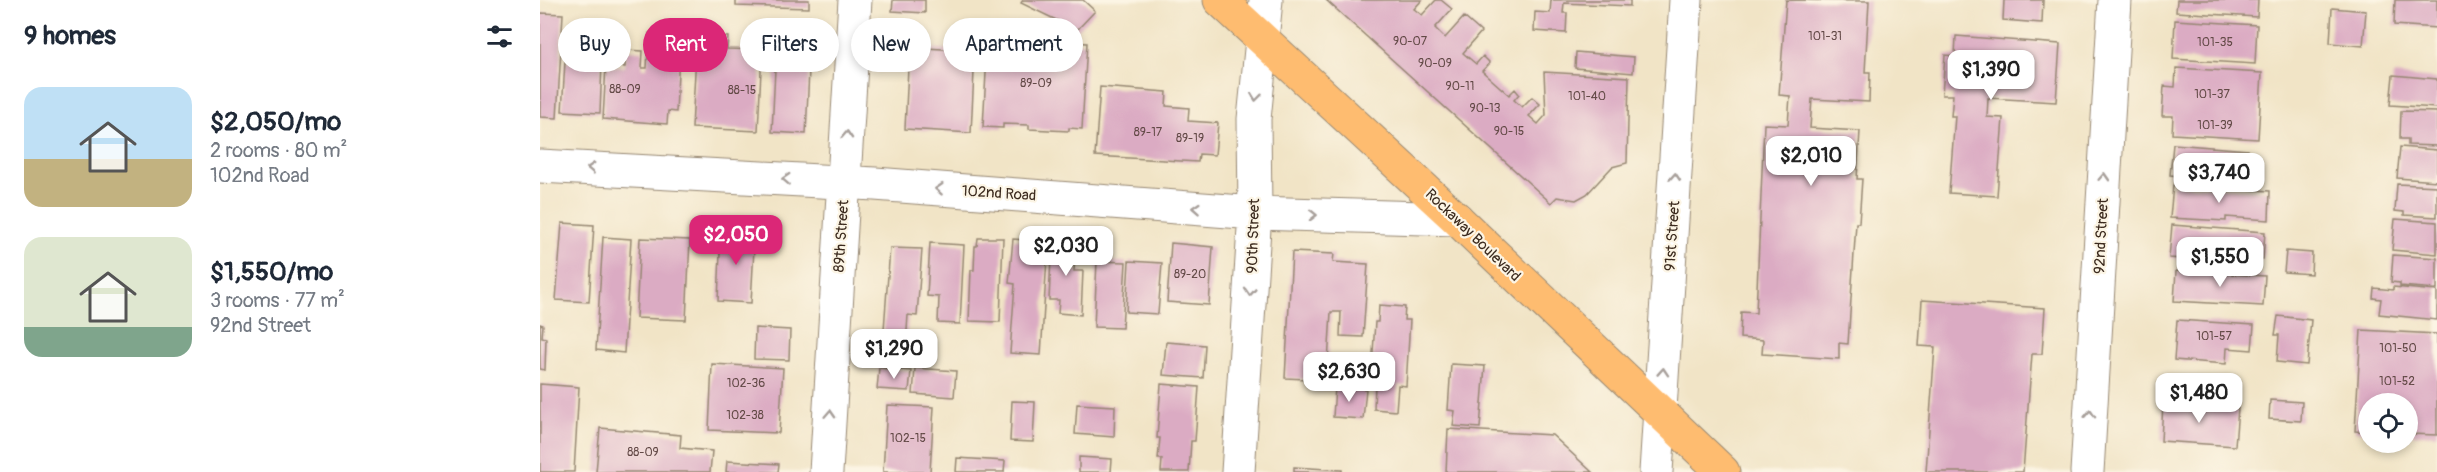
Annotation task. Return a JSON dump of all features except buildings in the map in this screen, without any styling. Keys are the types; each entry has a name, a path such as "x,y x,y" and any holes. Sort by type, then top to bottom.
{"main road":[{"name":"Rockaway Boulevard","path":"1220,0 1457,219 1723,472"}],"street":[{"name":"89th Street","path":"826,472 855,0"},
{"name":"90th Street","path":"1239,472 1255,213 1254,119 1264,39 1266,0"},
{"name":"91st Street","path":"1656,472 1686,0"},
{"name":"92nd Street","path":"2086,472 2115,0"},
{"name":"102nd Road","path":"540,165 844,182 1255,213 1457,219"}]}
